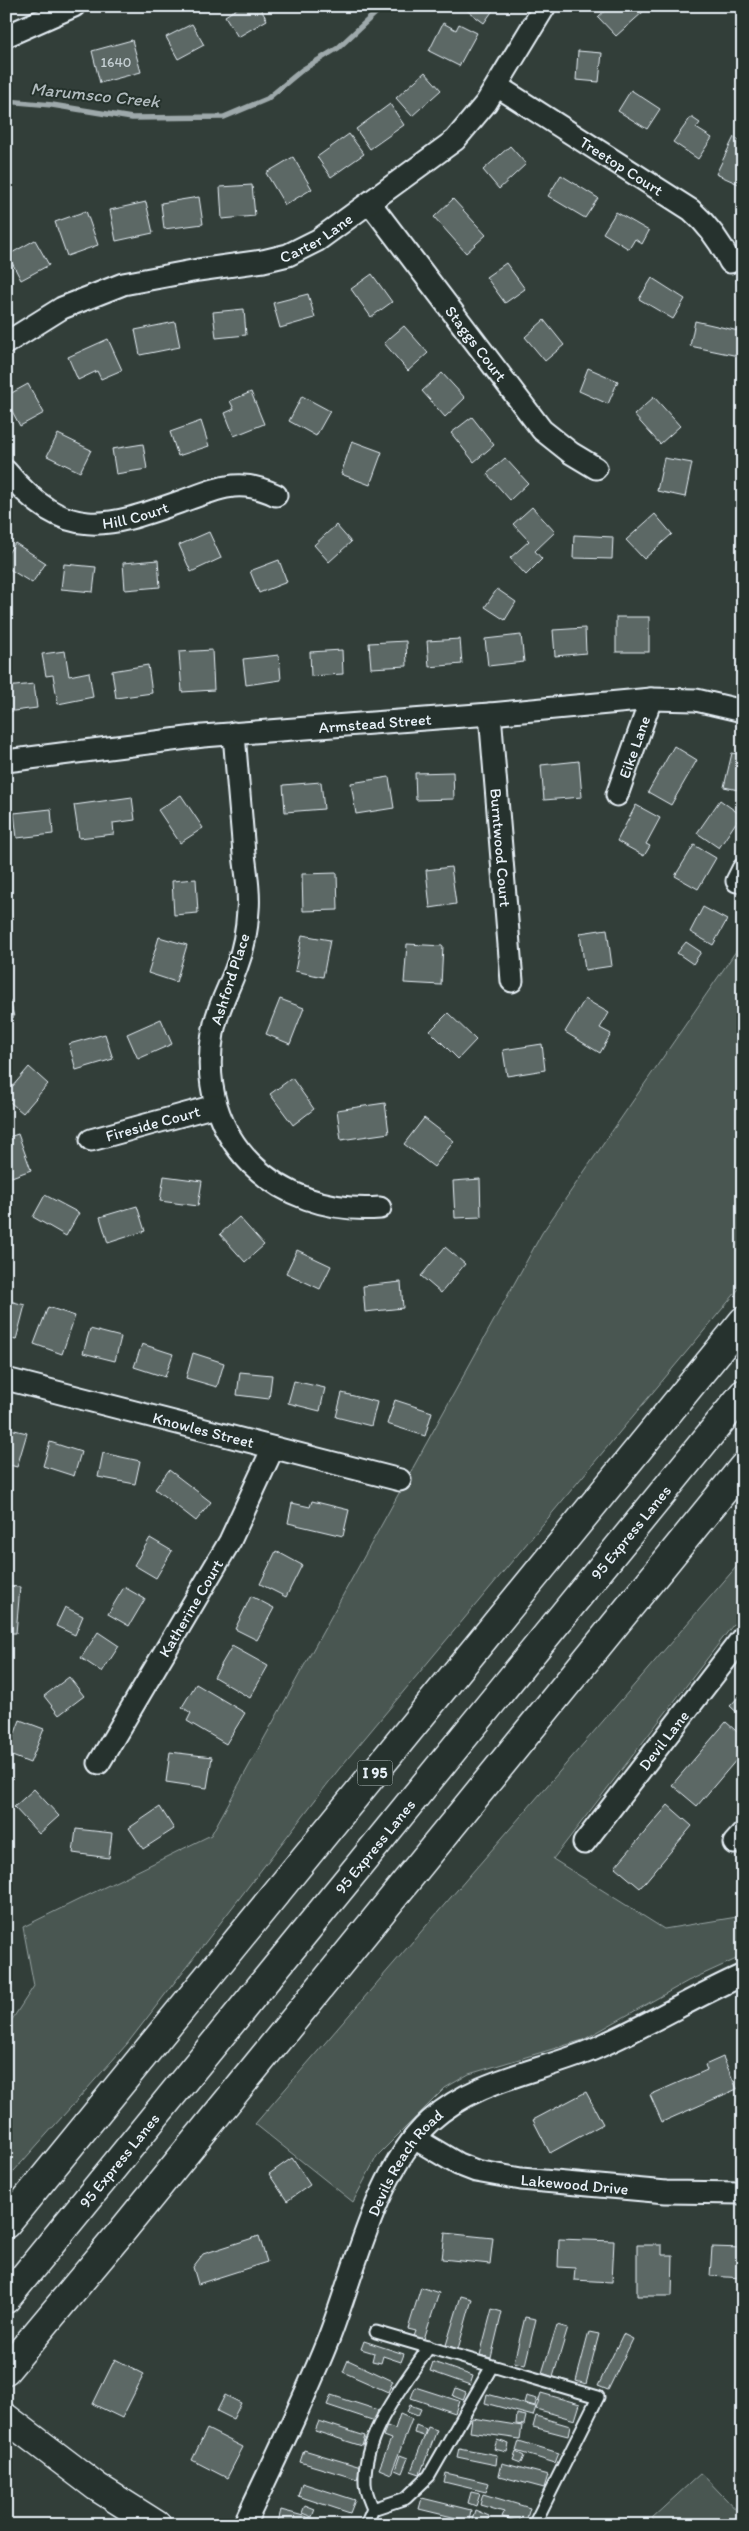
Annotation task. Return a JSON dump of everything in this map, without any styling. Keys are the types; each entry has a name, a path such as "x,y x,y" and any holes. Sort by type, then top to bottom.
{"main road":[{"name":"I 95","path":"6,2224 743,1321"},
{"name":"95 Express Lanes","path":"6,2299 743,1394"},
{"path":"6,2370 123,2230 743,1467"},
{"path":"6,2418 97,2487 157,2525"}],"street":[{"path":"6,36 74,6"},
{"name":"Carter Lane","path":"6,343 62,308 123,284 198,270 263,262 288,255 318,240 448,146 475,117 497,86 546,6"},
{"name":"Treetop Court","path":"497,86 691,210 708,224 721,242 730,262"},
{"name":"Staggs Court","path":"370,203 542,430 571,453 596,468"},
{"name":"Hill Court","path":"6,471 25,494 42,507 62,517 104,524 126,520 219,488 240,484 260,488 276,495"},
{"name":"Armstead Street","path":"6,761 234,734 490,714 650,699 696,700 743,712"},
{"name":"Eike Lane","path":"617,795 650,699"},
{"name":"Burntwood Court","path":"490,714 512,981"},
{"name":"Ashford Place","path":"234,734 249,908 245,937 237,966 220,1004 213,1033 210,1063 215,1106 235,1145 248,1161 267,1178 290,1192 315,1202 342,1207 380,1208"},
{"name":"Fireside Court","path":"90,1140 215,1106"},
{"name":"Knowles Street","path":"6,1379 400,1480"},
{"name":"Katherine Court","path":"99,1763 230,1541 273,1448"},
{"name":"Devil Lane","path":"584,1843 743,1637"},
{"name":"Devils Reach Road","path":"244,2525 305,2398 384,2188 396,2165 414,2138 441,2112 472,2092 591,2050 743,1974"},
{"name":"Lakewood Drive","path":"414,2138 441,2156 467,2168 521,2179 666,2192 743,2193"}],"lane":[{"path":"376,2332 598,2397 534,2525"},
{"path":"366,2525 373,2509 365,2483 375,2437 392,2401 429,2347"},
{"path":"373,2509 406,2498 430,2476 492,2366"}],"shaded area":[{"path":"743,941 743,1284 339,1769 127,2044 6,2180 6,2029 34,1986 23,1927 211,1835 542,1233"},
{"path":"743,1559 743,1612 553,1859 664,1929 743,1916 743,1956 688,1981 583,2040 469,2074 445,2088 377,2156 353,2202 255,2124"},
{"path":"701,2473 743,2517 743,2525 658,2525 652,2518"}],"building":[{"path":"241,6 259,6 267,20 238,37 225,16"},
{"path":"467,6 496,6 484,23 465,9"},
{"path":"610,6 639,6 643,12 616,36 598,17"},
{"path":"443,23 456,30 459,24 477,33 459,66 429,51"},
{"path":"192,24 204,45 178,59 166,37"},
{"path":"132,40 141,72 100,83 92,51"},
{"path":"578,51 602,53 599,82 576,80"},
{"path":"425,72 441,90 412,116 396,98"},
{"path":"631,90 660,109 647,129 618,111"},
{"path":"390,104 404,125 370,149 356,129"},
{"path":"691,117 700,123 696,128 712,138 698,159 673,142"},
{"path":"349,134 364,154 331,177 317,157"},
{"path":"734,137 743,142 743,186 716,174"},
{"path":"510,146 526,164 499,189 483,170"},
{"path":"293,157 312,189 285,205 266,173"},
{"path":"561,175 598,198 585,218 548,196"},
{"path":"252,185 255,216 222,219 220,187"},
{"path":"199,197 203,224 164,229 161,203"},
{"path":"453,199 486,235 466,253 434,217"},
{"path":"146,202 153,233 116,241 110,210"},
{"path":"86,211 98,245 67,256 55,222"},
{"path":"616,212 649,231 642,244 635,239 629,249 603,233"},
{"path":"35,240 49,265 21,280 8,255"},
{"path":"506,263 525,289 505,303 486,277"},
{"path":"372,274 392,302 371,317 351,289"},
{"path":"652,278 685,299 673,319 639,299"},
{"path":"308,294 315,318 280,328 273,303"},
{"path":"244,309 246,335 216,338 213,312"},
{"path":"544,320 564,345 545,361 525,337"},
{"path":"695,321 743,332 743,357 690,346"},
{"path":"175,322 180,347 140,355 135,330"},
{"path":"404,326 428,353 408,371 384,343"},
{"path":"108,339 122,370 101,379 97,371 78,380 68,357"},
{"path":"588,368 618,381 608,404 579,391"},
{"path":"442,373 465,398 445,417 422,391"},
{"path":"28,384 44,413 20,426 6,400 6,396"},
{"path":"251,392 264,424 234,436 225,413 234,409 230,401"},
{"path":"302,396 330,411 316,436 289,421"},
{"path":"654,397 680,426 660,444 634,415"},
{"path":"472,417 494,445 474,462 451,433"},
{"path":"201,421 209,446 178,456 170,432"},
{"path":"58,434 91,450 80,472 47,456"},
{"path":"352,441 382,452 370,485 341,474"},
{"path":"143,444 147,469 116,474 112,449"},
{"path":"505,458 528,483 510,500 487,474"},
{"path":"664,458 692,463 685,497 657,491"},
{"path":"532,507 555,532 535,551 542,559 526,575 510,558 529,541 513,524"},
{"path":"655,514 672,534 644,559 626,540"},
{"path":"336,525 351,542 329,562 314,545"},
{"path":"209,532 221,558 191,572 179,545"},
{"path":"574,535 613,537 612,559 573,558"},
{"path":"15,543 46,563 32,583 6,567 6,556"},
{"path":"158,560 160,587 125,590 123,563"},
{"path":"279,560 287,582 259,593 250,571"},
{"path":"64,564 96,567 93,592 61,589"},
{"path":"497,589 516,602 505,620 485,607"},
{"path":"616,617 649,617 649,652 616,652"},
{"path":"585,628 586,653 555,656 553,630"},
{"path":"521,635 524,662 488,666 485,639"},
{"path":"460,639 462,664 429,667 427,641"},
{"path":"406,641 407,666 371,668 369,643"},
{"path":"212,650 214,690 182,692 179,652"},
{"path":"342,650 343,674 311,676 310,652"},
{"path":"65,651 69,676 89,672 93,697 58,704 53,675 46,676 42,654"},
{"path":"279,655 281,680 246,685 243,659"},
{"path":"148,665 152,693 116,698 112,671"},
{"path":"34,684 37,708 6,712 6,687"},
{"path":"674,746 697,760 671,805 648,792"},
{"path":"732,753 743,755 743,791 724,787"},
{"path":"579,761 582,797 544,800 541,765"},
{"path":"453,772 454,799 416,800 415,773"},
{"path":"389,777 394,808 356,814 351,783"},
{"path":"321,782 324,809 285,812 283,785"},
{"path":"181,795 203,828 180,843 158,810"},
{"path":"132,797 135,820 113,823 114,834 79,838 74,805"},
{"path":"720,800 741,815 719,848 697,833"},
{"path":"636,805 660,818 646,844 650,846 644,856 617,841"},
{"path":"51,809 53,834 17,838 14,813"},
{"path":"694,845 716,858 698,889 675,876"},
{"path":"451,867 456,904 430,908 426,870"},
{"path":"337,873 338,910 303,911 302,874"},
{"path":"196,879 198,913 174,915 172,881"},
{"path":"703,907 727,920 713,945 690,932"},
{"path":"607,929 612,966 585,970 580,933"},
{"path":"302,935 330,940 323,977 295,971"},
{"path":"159,937 187,945 176,982 148,973"},
{"path":"686,942 701,952 693,964 677,953"},
{"path":"407,944 443,946 441,985 404,983"},
{"path":"280,999 304,1008 290,1044 266,1034"},
{"path":"585,999 609,1013 600,1028 611,1034 600,1053 565,1032"},
{"path":"6,1000 10,1000 14,1017 6,1019"},
{"path":"448,1013 476,1040 458,1059 430,1031"},
{"path":"161,1019 172,1044 138,1059 127,1034"},
{"path":"105,1034 113,1059 76,1070 69,1044"},
{"path":"542,1044 545,1070 507,1076 503,1050"},
{"path":"29,1067 48,1084 23,1113 6,1099 6,1094"},
{"path":"292,1078 314,1109 293,1125 270,1094"},
{"path":"385,1103 389,1133 341,1140 337,1110"},
{"path":"424,1118 454,1141 434,1167 404,1144"},
{"path":"18,1134 31,1170 6,1179 6,1138"},
{"path":"164,1176 202,1181 198,1206 160,1201"},
{"path":"480,1179 481,1217 455,1218 453,1181"},
{"path":"45,1195 79,1213 66,1236 33,1217"},
{"path":"137,1206 145,1231 108,1243 100,1217"},
{"path":"239,1217 264,1245 245,1262 220,1234"},
{"path":"445,1247 465,1264 441,1293 421,1276"},
{"path":"297,1250 331,1266 320,1289 286,1273"},
{"path":"401,1282 403,1308 365,1312 363,1286"},
{"path":"6,1300 25,1305 16,1340 6,1338"},
{"path":"48,1307 75,1316 62,1354 34,1344"},
{"path":"90,1329 121,1337 115,1361 83,1353"},
{"path":"142,1344 173,1354 165,1377 134,1367"},
{"path":"193,1353 224,1363 217,1387 186,1378"},
{"path":"240,1372 272,1375 269,1399 237,1395"},
{"path":"294,1381 325,1388 320,1411 288,1403"},
{"path":"342,1393 377,1402 371,1426 336,1417"},
{"path":"395,1400 432,1412 425,1436 387,1424"},
{"path":"6,1428 27,1433 17,1467 6,1464 8,1454 6,1454"},
{"path":"50,1442 81,1452 74,1476 43,1466"},
{"path":"103,1453 140,1461 135,1484 98,1477"},
{"path":"169,1470 211,1502 196,1521 155,1489"},
{"path":"312,1501 349,1510 343,1536 288,1523 292,1503 310,1507"},
{"path":"150,1538 172,1551 156,1578 134,1565"},
{"path":"276,1551 302,1565 286,1597 260,1584"},
{"path":"6,1586 20,1587 16,1633 6,1633"},
{"path":"124,1587 145,1599 129,1626 108,1614"},
{"path":"251,1596 274,1608 257,1640 235,1629"},
{"path":"65,1607 83,1616 75,1635 56,1626"},
{"path":"98,1632 119,1646 102,1672 81,1658"},
{"path":"232,1646 268,1666 250,1698 214,1677"},
{"path":"69,1677 84,1696 59,1715 44,1696"},
{"path":"196,1684 245,1713 226,1744 187,1721 191,1713 182,1707"},
{"path":"743,1692 743,1718 730,1706"},
{"path":"20,1720 44,1729 30,1763 7,1754"},
{"path":"726,1722 743,1737 743,1752 697,1806 672,1785"},
{"path":"170,1752 212,1757 207,1788 166,1782"},
{"path":"34,1789 59,1816 39,1834 14,1807"},
{"path":"668,1805 692,1826 640,1888 615,1867"},
{"path":"160,1807 174,1829 143,1849 129,1828"},
{"path":"76,1829 112,1833 109,1858 73,1853"},
{"path":"723,2057 737,2089 662,2122 650,2095 707,2070 705,2065"},
{"path":"586,2092 603,2124 550,2153 533,2120"},
{"path":"292,2158 310,2185 287,2201 269,2174"},
{"path":"445,2233 493,2238 490,2264 442,2259"},
{"path":"259,2236 267,2262 198,2284 193,2267 203,2254"},
{"path":"559,2239 614,2241 612,2282 574,2280 575,2268 558,2267"},
{"path":"637,2245 662,2245 662,2255 673,2255 672,2296 637,2296"},
{"path":"712,2247 743,2248 743,2278 710,2276"},
{"path":"421,2287 439,2293 423,2342 413,2339 416,2331 408,2329"},
{"path":"461,2296 472,2299 458,2349 446,2345"},
{"path":"492,2309 502,2312 491,2358 480,2355"},
{"path":"525,2317 536,2319 525,2365 514,2362"},
{"path":"557,2325 568,2328 553,2377 542,2373"},
{"path":"589,2332 599,2334 586,2384 576,2381"},
{"path":"623,2334 633,2339 608,2390 598,2386"},
{"path":"364,2341 404,2354 401,2362 383,2356 381,2363 372,2361 374,2353 361,2349"},
{"path":"115,2359 144,2374 122,2418 93,2404"},
{"path":"348,2360 393,2381 388,2392 343,2372"},
{"path":"433,2362 473,2376 470,2385 430,2371"},
{"path":"415,2387 459,2401 455,2413 411,2398"},
{"path":"456,2388 466,2392 463,2400 453,2396"},
{"path":"541,2393 580,2404 575,2420 536,2409"},
{"path":"487,2394 536,2407 533,2416 485,2403"},
{"path":"225,2395 241,2403 233,2419 217,2411"},
{"path":"331,2395 378,2410 375,2421 327,2405"},
{"path":"526,2396 537,2399 535,2406 524,2403"},
{"path":"410,2405 421,2409 418,2416 407,2412"},
{"path":"400,2414 412,2419 391,2474 379,2469 391,2439 383,2436 387,2426 395,2429"},
{"path":"517,2414 526,2416 524,2425 516,2424"},
{"path":"536,2416 570,2426 568,2436 533,2427"},
{"path":"472,2418 522,2426 520,2439 470,2432"},
{"path":"319,2421 365,2436 362,2446 315,2431"},
{"path":"416,2425 426,2429 424,2436 414,2433"},
{"path":"428,2427 437,2430 420,2474 411,2471"},
{"path":"207,2429 243,2447 227,2478 192,2460"},
{"path":"497,2440 509,2444 507,2452 494,2449"},
{"path":"519,2441 559,2453 555,2463 516,2451"},
{"path":"459,2448 497,2455 496,2465 457,2457"},
{"path":"304,2450 361,2467 357,2479 300,2462"},
{"path":"516,2452 524,2456 521,2463 513,2460"},
{"path":"400,2455 408,2458 402,2473 395,2470"},
{"path":"502,2463 548,2475 544,2488 499,2476"},
{"path":"446,2473 489,2483 486,2492 444,2482"},
{"path":"302,2483 355,2500 350,2513 298,2496"},
{"path":"471,2492 480,2494 476,2506 468,2503"},
{"path":"483,2494 530,2508 527,2518 521,2517 519,2522 502,2517 504,2512 480,2505"},
{"path":"422,2498 471,2510 469,2521 419,2509"},
{"path":"305,2505 315,2509 312,2517 302,2513"},
{"path":"281,2510 337,2525 287,2525 278,2522"},
{"path":"475,2510 489,2516 487,2525 471,2523"}],"waterway":[{"name":"Marumsco Creek","path":"6,101 52,105 132,118 224,117 267,99 302,70 338,48 383,6"}]}
